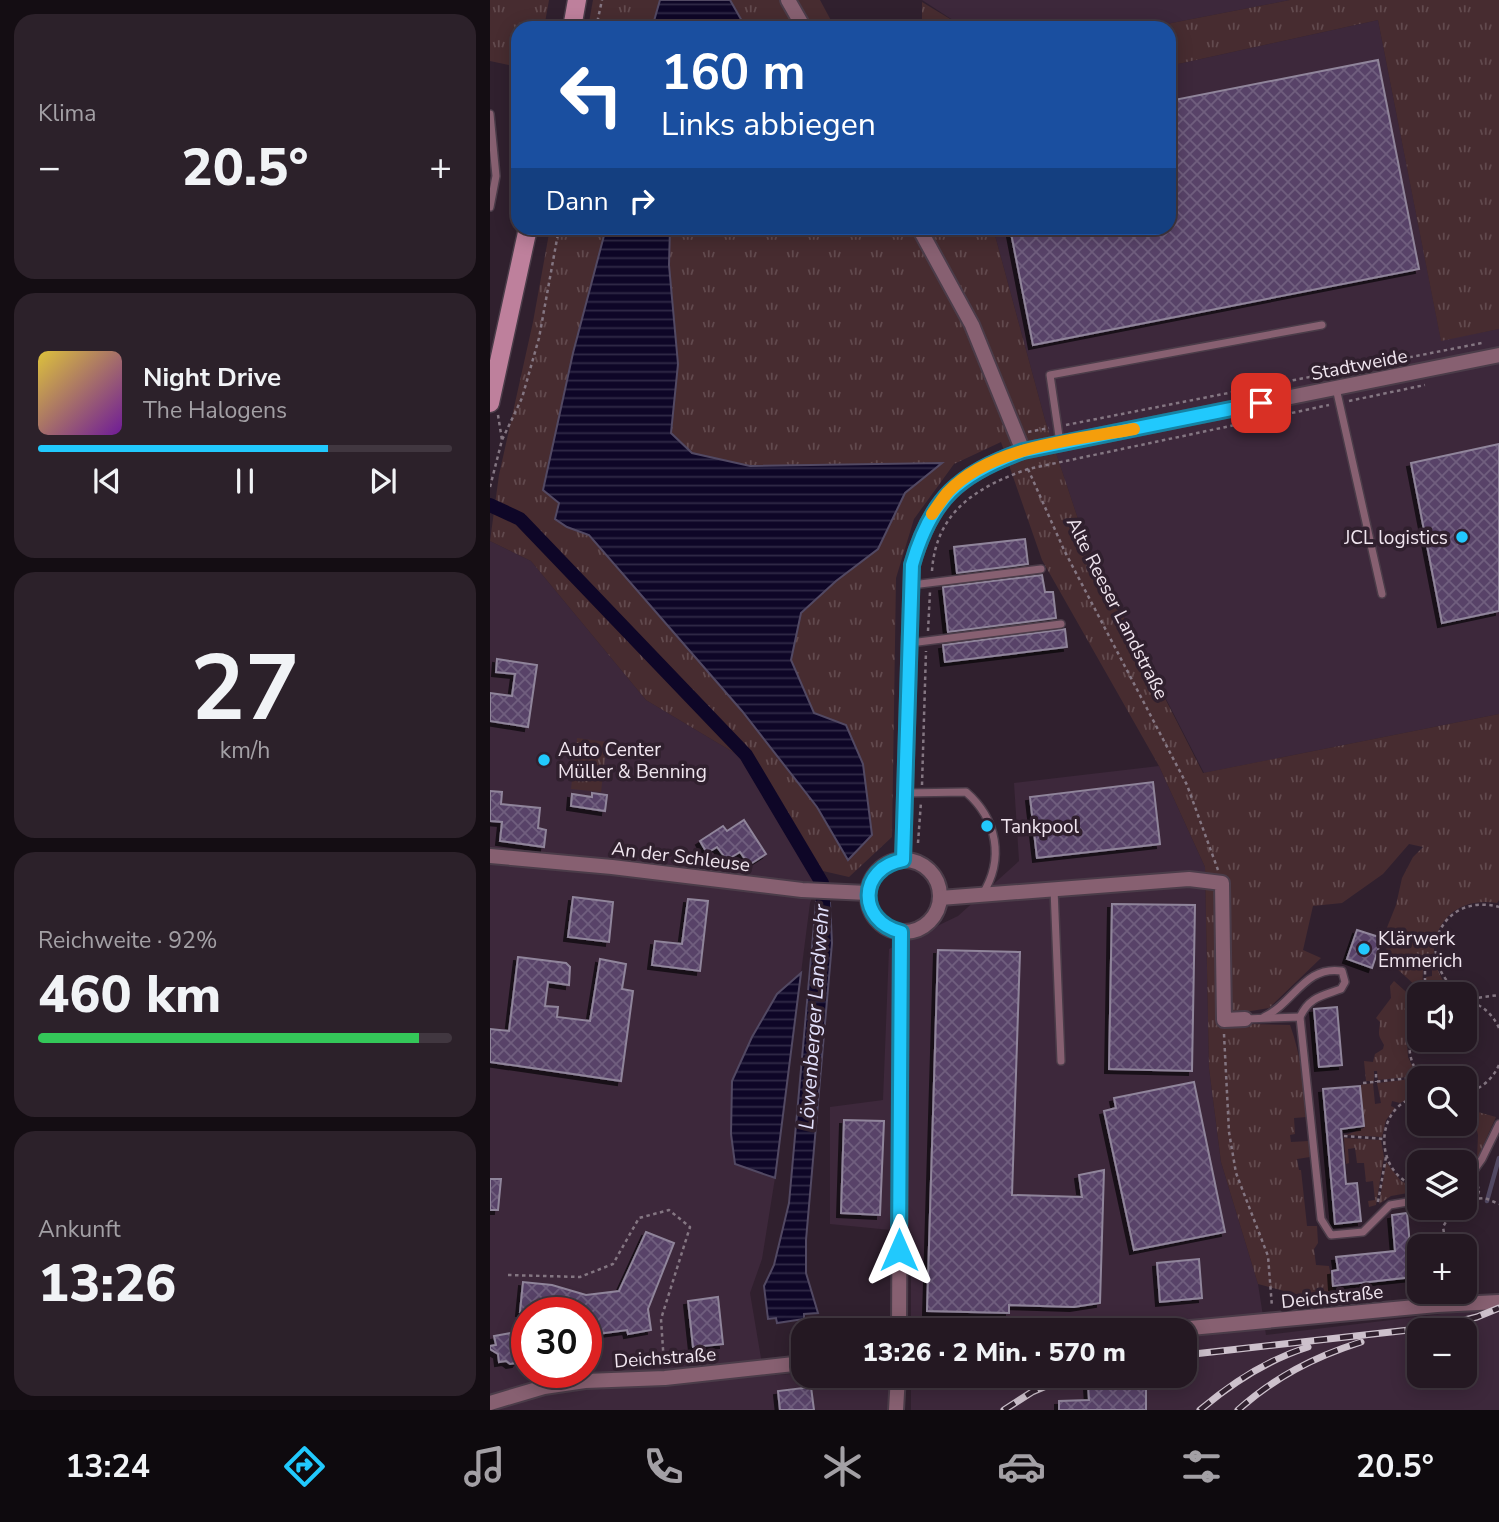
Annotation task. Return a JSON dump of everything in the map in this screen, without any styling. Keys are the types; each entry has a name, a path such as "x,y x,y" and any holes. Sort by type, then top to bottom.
{"main road":[{"path":"574,21 578,0"},
{"path":"491,394 526,235"}],"street":[{"path":"788,0 800,21"},
{"path":"923,235 972,325 1023,451"},
{"name":"Stadtweide","path":"902,853 912,565 919,540 930,517 947,492 996,460 1023,451 1499,355"},
{"path":"902,853 930,871 939,888 940,898 932,919 923,926 901,932 890,929 874,915 868,893 871,883 883,867 902,853"},
{"name":"An der Schleuse","path":"490,856 612,867 802,890 868,893"},
{"path":"940,898 1189,879 1222,883 1224,1020 1252,1019"},
{"path":"899,1318 901,932"},
{"name":"Deichstraße","path":"1197,1328 1437,1305 1499,1302"},
{"name":"Deichstraße","path":"490,1403 544,1387 571,1383 665,1378 791,1364"},
{"path":"896,1410 897,1388"}],"lane":[{"path":"490,114 495,176 490,207"},
{"path":"1060,443 1050,376 1322,325"},
{"path":"1336,388 1382,594"},
{"path":"912,585 1041,569"},
{"path":"909,643 1060,624"},
{"path":"904,793 966,792 980,804 998,851 990,882 982,895"},
{"path":"1054,889 1061,1060"},
{"path":"1252,1019 1273,1012 1310,978 1327,969 1342,971 1345,982 1341,989 1315,996 1305,1005 1300,1017 1321,1219 1331,1235 1363,1233 1390,1205 1407,1202"},
{"path":"1252,1019 1300,1017"},
{"path":"1477,1166 1499,1124"}],"path":[{"path":"598,21 602,0"},
{"path":"490,487 502,440 522,398 535,350 558,235"},
{"path":"1017,434 1486,342"},
{"path":"902,853 920,842 932,562 942,530 962,502 995,480 1028,469 1433,384"},
{"name":"Alte Reeser Landstraße","path":"1023,451 1028,469 1064,550 1187,785 1222,883"},
{"path":"1448,982 1437,962 1437,938 1442,926 1462,908 1475,904 1499,907"},
{"path":"1425,982 1425,962 1437,962"},
{"path":"1477,998 1499,995"},
{"path":"1477,1005 1488,1012 1498,1025"},
{"path":"1224,1020 1229,1132 1236,1173 1268,1256 1273,1321"},
{"path":"1477,1088 1489,1081 1499,1065"},
{"path":"1376,1074 1376,1083"},
{"path":"1363,1083 1407,1079"},
{"path":"1379,1214 1378,1204 1386,1157 1384,1139 1390,1117 1407,1102"},
{"path":"1344,1136 1384,1139"},
{"path":"1386,1157 1392,1169 1407,1182"},
{"path":"1477,1199 1485,1198 1499,1204"},
{"path":"508,1275 580,1276 613,1264 639,1218 669,1210 690,1227 661,1319 665,1378"}],"shaded area":[{"path":"922,0 1290,0 1176,22 954,21"},
{"path":"1378,20 1441,340 1499,329 1499,714 1204,773 1086,543 1045,420 995,235 1176,235 1176,64"},
{"path":"490,541 531,561 646,700 763,770 823,871 810,903 801,973 777,994 735,1164 775,1178 762,1259 750,1293 764,1376 791,1374 791,1388 892,1388 892,1410 490,1410"},
{"path":"1159,766 1205,867 1209,1068 1221,1162 1258,1284 1266,1335 1407,1318 1407,1388 1477,1388 1477,1318 1407,1318 1499,1307 1499,1410 911,1410 911,1388 1197,1388 1197,1318 911,1318 911,1232 830,1224 830,1107 883,1100 889,949 958,916 1019,861 1014,783"}],"green space":[{"path":"490,0 549,0 545,21 511,21 511,66 490,61"},
{"path":"593,0 660,0 654,21 589,21"},
{"path":"730,0 820,0 831,21 742,21"},
{"path":"1290,0 1499,0 1499,329 1441,341 1378,20 1176,64 1176,22"},
{"path":"922,2 953,21 922,21"},
{"path":"549,235 604,235 573,353 544,490 559,503 567,527 589,535 742,711 817,807 848,859 846,725 814,713 791,660 801,613 836,581 878,549 905,493 940,463 750,466 692,453 671,433 678,364 669,265 670,235 995,235 1045,420 1086,543 1203,773 1499,714 1497,903 1470,904 1450,915 1437,934 1434,961 1422,960 1416,968 1423,969 1422,982 1412,982 1384,957 1390,937 1384,935 1396,905 1402,878 1413,857 1423,847 1409,844 1383,874 1342,903 1313,906 1303,950 1321,958 1269,1008 1245,1012 1246,1024 1290,1025 1294,1036 1302,1071 1307,1117 1294,1118 1295,1134 1290,1135 1291,1142 1309,1141 1310,1157 1297,1159 1301,1170 1307,1226 1317,1226 1318,1243 1314,1249 1316,1265 1329,1266 1334,1292 1300,1295 1258,1284 1221,1162 1209,1068 1205,867 1159,766 1042,560 1001,442 954,464 914,519 896,578 892,837 849,877 823,871 763,770 646,700 531,561 490,541 499,475 533,322"},
{"path":"577,738 607,742 601,792 571,789"},
{"path":"1435,964 1444,982 1426,982 1426,977 1432,976"},
{"path":"1394,981 1407,993 1407,1052 1412,1066 1407,1066 1407,1077 1378,1080 1377,1071 1374,1071 1374,1081 1366,1081 1364,1061 1373,1062 1375,1054 1383,1049 1379,1034 1380,1022 1376,1018 1391,998 1390,986"},
{"path":"1407,1079 1407,1100 1400,1103 1392,1101 1391,1106 1395,1108 1386,1120 1382,1137 1346,1135 1364,1128 1360,1085 1373,1083 1375,1104 1381,1103 1377,1083"},
{"path":"1478,1112 1496,1117 1477,1159 1478,1135"},
{"path":"1344,1138 1381,1140 1384,1157 1376,1205 1369,1207 1368,1201 1375,1200 1373,1181 1366,1182 1364,1163 1357,1163 1355,1148 1348,1149 1349,1163 1346,1164"},
{"path":"1386,1162 1401,1181 1407,1184 1407,1193 1391,1196 1379,1204"}],"water":[{"path":"660,0 730,0 742,21 654,21"},
{"path":"604,235 670,235 669,265 678,364 671,433 692,453 750,466 942,463 905,493 878,549 836,581 801,613 791,660 814,713 846,725 863,764 872,835 848,860 817,807 742,711 589,535 567,527 555,519 559,503 543,490 573,353"},
{"path":"816,902 830,903 832,943 806,1240 806,1273 818,1313 804,1314 804,1318 791,1318 791,1321 777,1323 776,1318 768,1319 764,1286 774,1265 789,1203"},
{"path":"801,973 775,1178 735,1164 731,1134 732,1081 752,1037 777,994"}],"building":[{"path":"1378,60 1419,269 1033,345 1011,235 1176,235 1176,100"},
{"name":"JCL logistics","path":"1499,444 1499,611 1442,623 1411,463"},
{"path":"1025,539 1028,564 957,573 954,547"},
{"path":"1042,575 1045,592 1053,592 1056,618 948,632 943,587"},
{"path":"1065,629 1067,647 945,662 943,645"},
{"path":"497,659 537,665 528,727 490,721 490,693 512,696 515,674 496,672"},
{"path":"1153,782 1160,844 1037,858 1030,797"},
{"path":"490,791 502,792 501,804 540,808 538,828 546,830 544,847 500,841 502,822 490,821"},
{"path":"592,793 607,795 605,811 571,806 572,794 592,797"},
{"path":"744,820 766,854 749,865 740,852 727,860 717,847 707,853 700,841 723,826 727,831"},
{"path":"573,897 613,902 609,942 568,937"},
{"path":"688,899 708,901 700,971 652,965 655,941 682,944"},
{"path":"1112,904 1195,905 1192,1071 1109,1069"},
{"name":"Klärwerk Emmerich","path":"1357,930 1382,938 1372,968 1347,959"},
{"path":"938,950 1020,952 1012,1195 1082,1197 1079,1175 1104,1170 1100,1303 1074,1307 1009,1305 1009,1313 927,1311"},
{"path":"518,957 566,963 570,967 569,985 548,982 545,1006 558,1007 557,1017 590,1021 600,959 626,964 622,989 633,991 621,1081 490,1062 490,1029 509,1031"},
{"path":"1337,1007 1342,1065 1319,1067 1314,1009"},
{"path":"1194,1082 1225,1232 1134,1250 1104,1111 1116,1108 1114,1098"},
{"path":"1360,1086 1364,1126 1341,1129 1346,1184 1357,1183 1361,1221 1335,1224 1323,1089"},
{"path":"844,1120 884,1121 880,1215 841,1213"},
{"path":"490,1179 501,1179 498,1210 490,1210"},
{"path":"1407,1213 1407,1278 1333,1286 1332,1271 1338,1270 1336,1257 1395,1251 1392,1215"},
{"path":"646,1232 674,1243 648,1309 651,1330 628,1334 627,1330 602,1333 602,1297 522,1297 523,1282 552,1285 586,1295 619,1291"},
{"path":"1199,1259 1202,1298 1160,1302 1157,1263"},
{"path":"718,1297 723,1344 693,1347 688,1301"},
{"path":"511,1333 511,1364 499,1362 498,1354 490,1349 490,1346 496,1345 494,1336"},
{"path":"811,1388 814,1410 780,1410 778,1391"},
{"path":"1088,1388 1146,1388 1146,1410 1059,1410 1059,1401 1089,1400"}],"waterway":[{"name":"Löwenberger Landwehr","path":"490,505 520,519 746,755 822,883 824,919"},
{"path":"1487,1201 1499,1158"}],"railway":[{"path":"1197,1354 1436,1327 1477,1317 1499,1308"},
{"path":"1238,1410 1296,1369 1361,1342"},
{"path":"1200,1410 1251,1373 1278,1358 1308,1347"},
{"path":"1004,1410 1042,1388"}],"slow traffic":[{"path":"932,514 947,492 996,460 1023,451 1134,429"}],"place":[{"name":"JCL logistics","path":"1462,537"},
{"name":"Auto Center Müller & Benning","path":"544,760"},
{"name":"Tankpool","path":"987,826"},
{"name":"Klärwerk Emmerich","path":"1364,949"}],"route":[{"path":"899,1250 901,932 890,929 874,915 868,893 876,874 883,867 903,860 901,847 912,565 919,540 947,492 996,460 1023,451 1261,403"}]}
